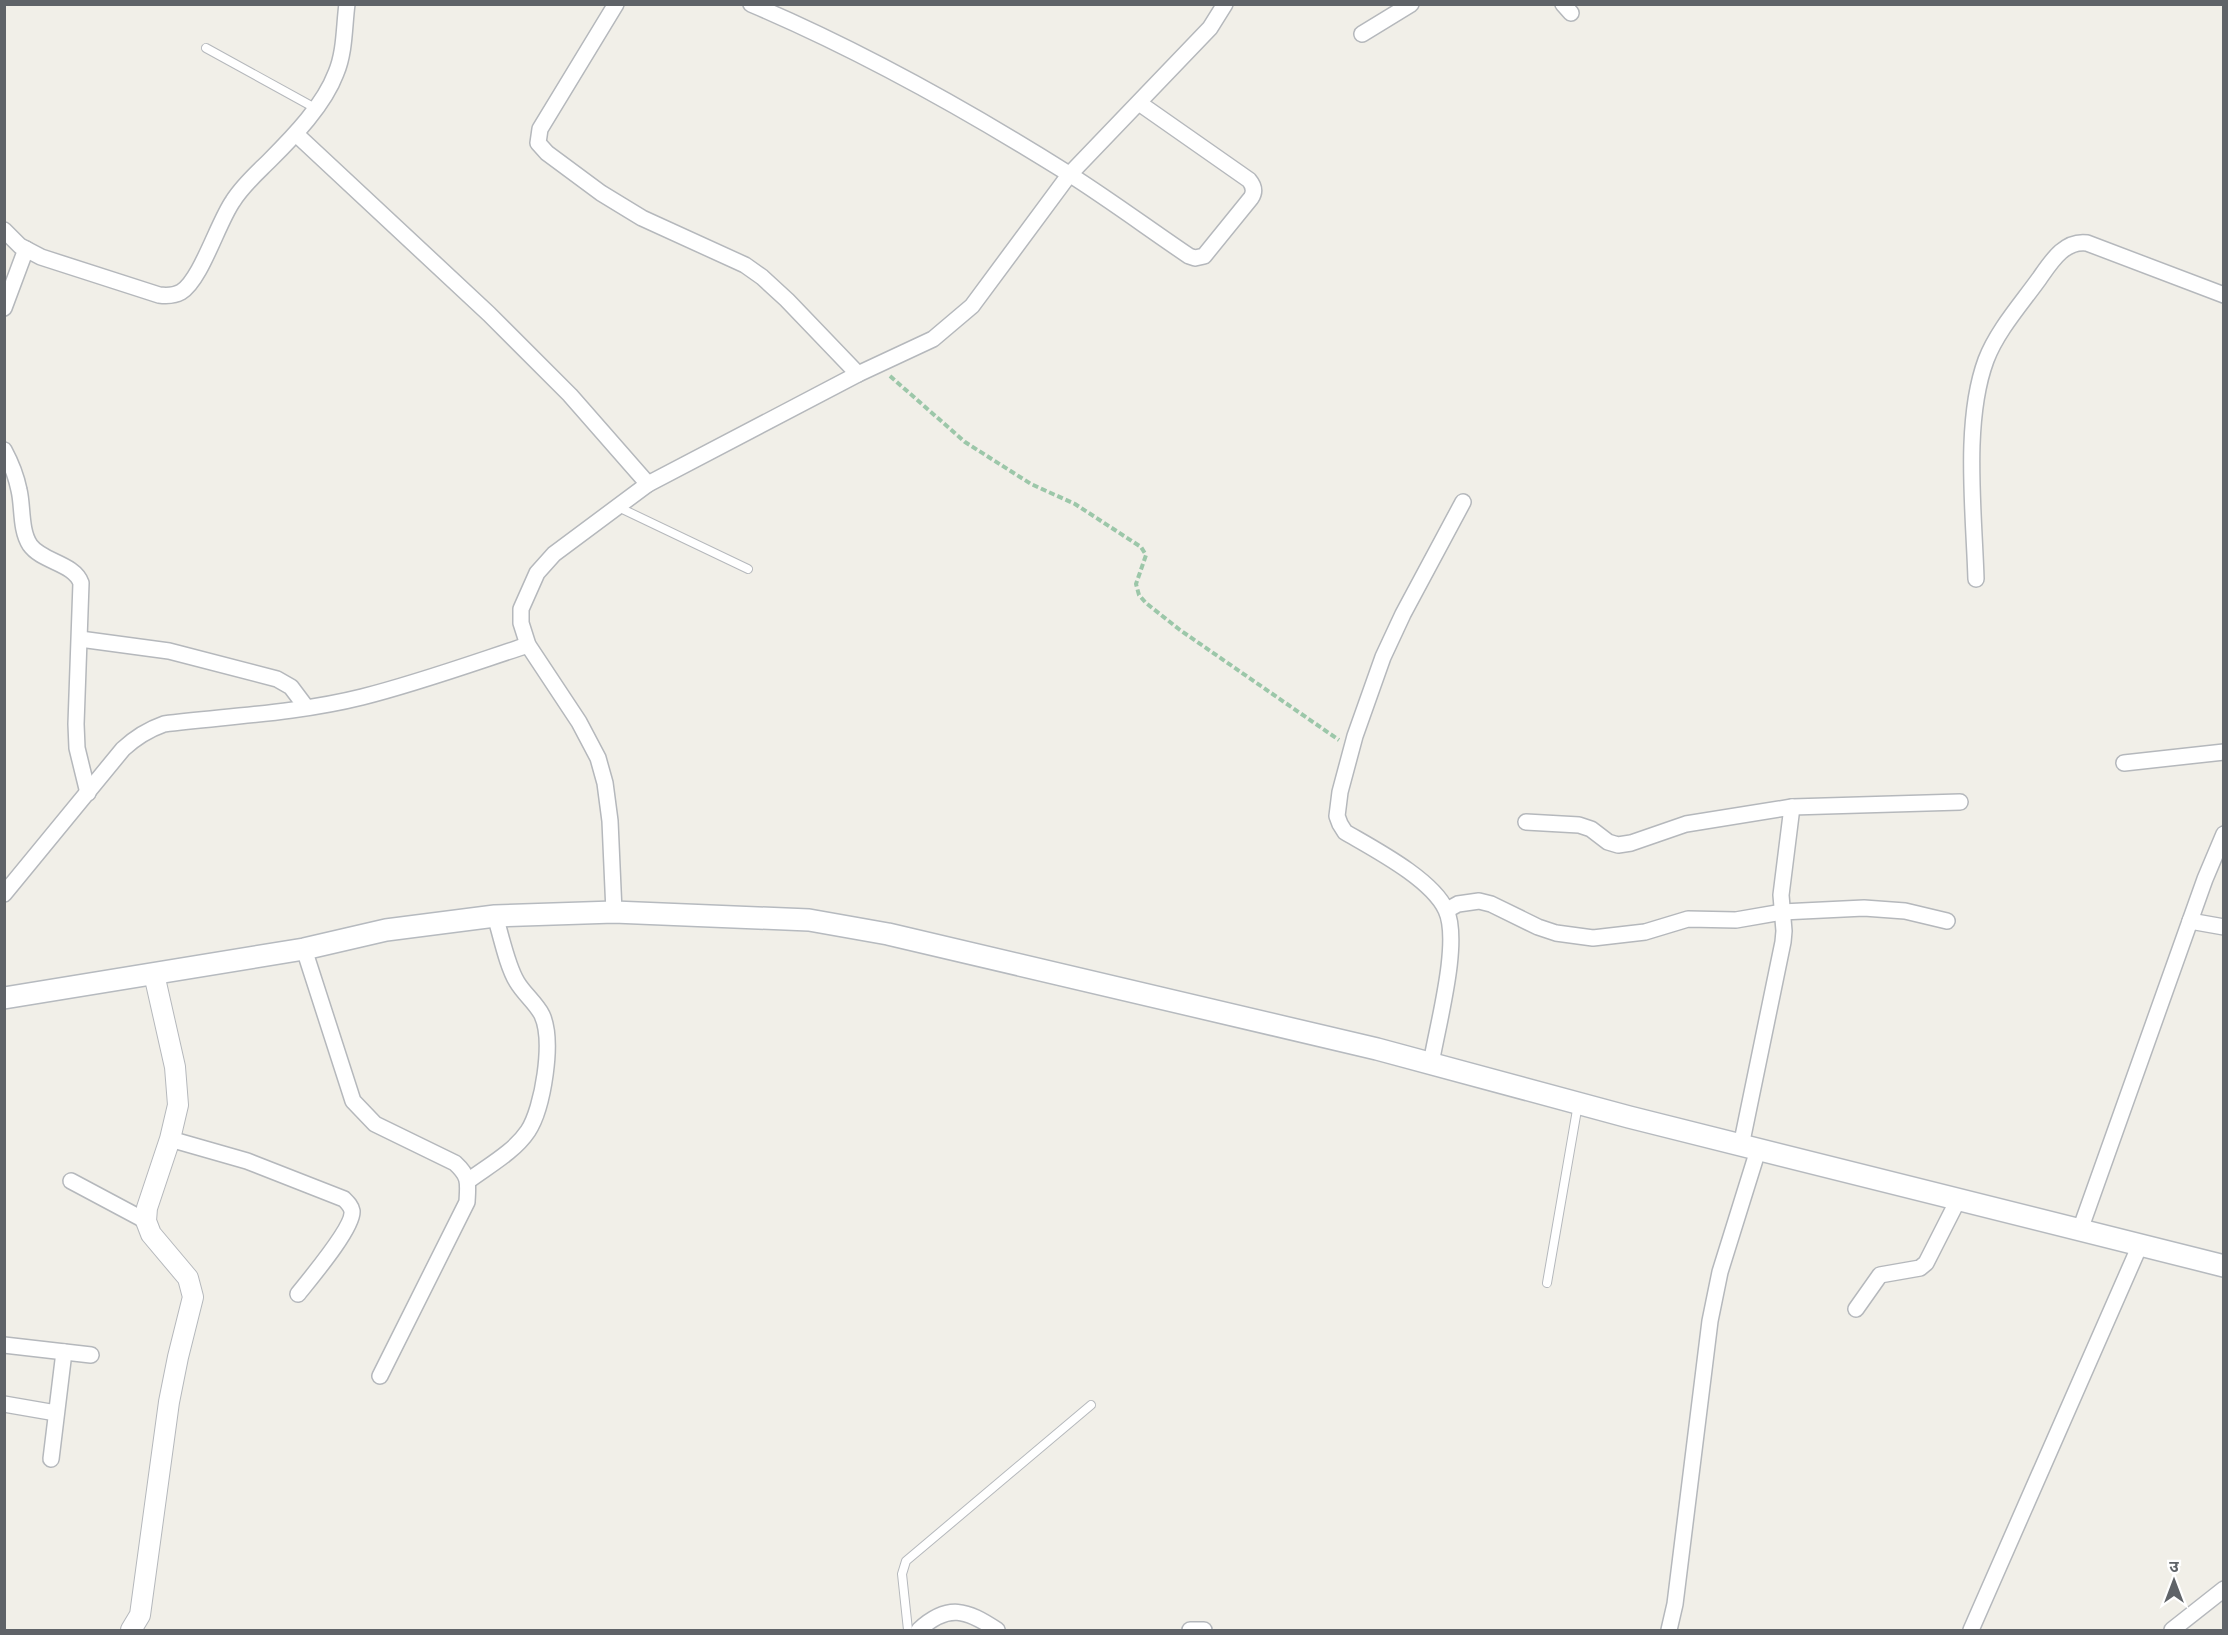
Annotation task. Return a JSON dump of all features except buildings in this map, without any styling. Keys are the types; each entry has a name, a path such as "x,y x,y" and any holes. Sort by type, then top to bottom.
{"main road":[{"path":"4,998 303,949 386,930 495,916 614,912 809,920 888,934 1377,1049 1749,1148 2223,1266"}],"street":[{"path":"4,230 26,249 41,257 159,295 179,294 195,277 233,200 296,134 337,71 347,4"},
{"path":"616,4 540,129 538,143 547,153 611,199 667,230 745,265 762,277 858,374"},
{"path":"751,4 778,10 948,101 1069,175 1189,256 1199,258 1207,253 1251,198 1253,186 1249,180 1139,103"},
{"path":"614,912 609,821 605,783 598,758 579,722 528,645 521,622 521,609 537,573 554,554 648,484 858,374 933,339 972,306 1069,175 1210,28 1225,4"},
{"path":"1362,34 1411,4"},
{"path":"296,134 489,314 570,395 648,484"},
{"path":"1976,579 1972,433 1980,381 1986,359 1994,344 2051,262 2064,249 2073,244 2087,243 2223,295"},
{"path":"4,308 26,249"},
{"path":"4,450 14,467 28,541 41,555 74,573 80,579 82,595 75,724 77,748 88,792"},
{"path":"1424,1062 1452,954 1447,910 1418,879 1345,832 1340,824 1337,806 1352,750 1383,657 1403,614 1463,502"},
{"path":"80,639 169,651 277,679 291,687 306,707"},
{"path":"4,894 123,749 136,736 149,729 164,724 306,707 361,697 404,686 528,645"},
{"path":"2124,763 2223,752"},
{"path":"1526,822 1579,825 1591,829 1613,844 1624,845 1696,822 1792,807 1960,802"},
{"path":"1669,1630 1675,1604 1710,1321 1749,1148 1783,942 1781,887 1792,807"},
{"path":"2080,1230 2223,834"},
{"path":"1447,910 1458,904 1479,901 1491,904 1538,927 1556,933 1593,938 1644,932 1688,919 1737,920 1782,912 1884,908 1905,910 1947,921"},
{"path":"468,1181 514,1147 527,1132 536,1117 548,1058 547,1034 542,1015 516,981 495,916"},
{"path":"2190,921 2223,927"},
{"path":"303,949 353,1101 375,1124 455,1163 465,1173 468,1181 467,1202 380,1376"},
{"path":"131,1630 140,1615 169,1402 193,1297 188,1278 151,1234 146,1221 147,1208 170,1139 178,1105 175,1067 154,974"},
{"path":"170,1139 247,1161 344,1199 350,1205 352,1212 346,1229 298,1294"},
{"path":"71,1181 146,1221"},
{"path":"1856,1309 1880,1275 1920,1268 1926,1263 1958,1200"},
{"path":"1971,1630 2140,1245"},
{"path":"4,1345 91,1355"},
{"path":"51,1459 64,1352"},
{"path":"4,1404 56,1413"},
{"path":"2172,1630 2223,1589"},
{"path":"919,1630 936,1617 948,1612 960,1611 970,1613 998,1630"},
{"path":"1190,1630 1204,1630"}],"lane":[{"path":"206,48 315,108"},
{"path":"617,506 748,569"},
{"path":"1546,1283 1578,1104"},
{"path":"908,1630 902,1574 906,1561 1090,1405"}],"path":[{"path":"879,365 965,442 1031,484 1075,504 1141,547 1146,555 1136,584 1139,595 1146,603 1180,630 1352,750"}]}
